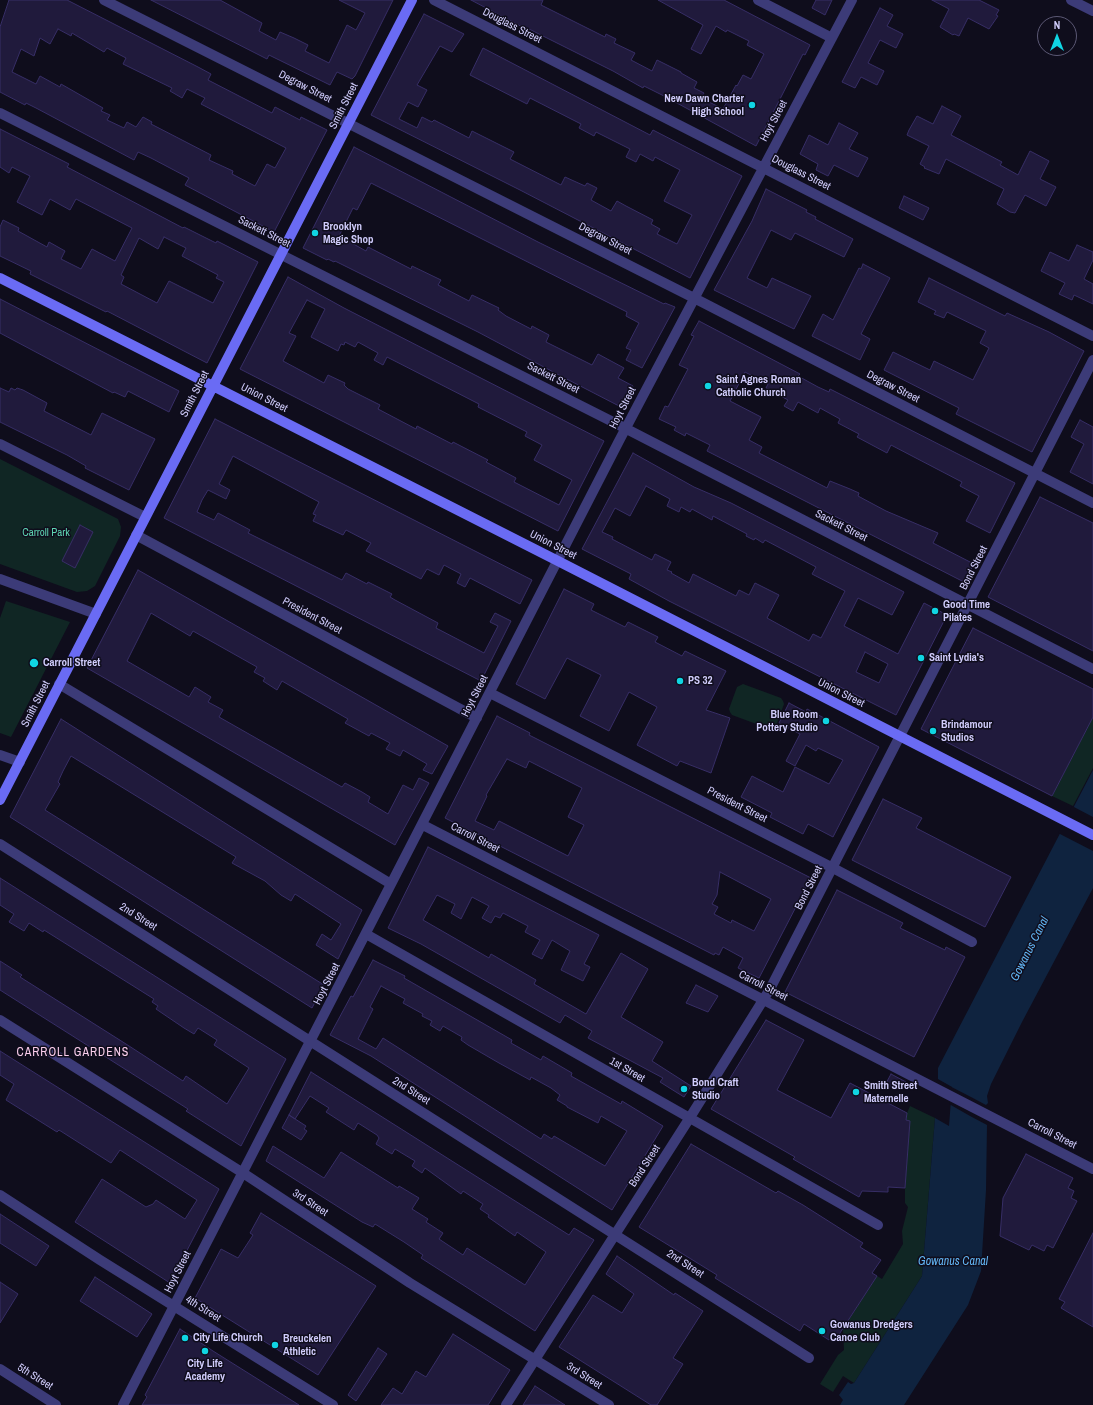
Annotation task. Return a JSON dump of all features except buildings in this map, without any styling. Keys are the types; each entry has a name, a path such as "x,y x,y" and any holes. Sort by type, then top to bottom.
{"street":[{"name":"Degraw Street","path":"104,0 694,298 1093,503"},
{"name":"Smith Street","path":"0,800 412,0"},
{"name":"Douglass Street","path":"434,0 1093,336"},
{"path":"758,0 832,38"},
{"name":"Hoyt Street","path":"123,1405 626,429 852,0"},
{"path":"1071,0 1093,11"},
{"name":"Sackett Street","path":"0,113 626,429 1093,669"},
{"name":"Union Street","path":"0,278 558,561 1093,835"},
{"name":"Bond Street","path":"506,1405 689,1119 763,1000 833,868 1093,360"},
{"path":"0,444 145,517"},
{"name":"President Street","path":"136,535 477,718"},
{"path":"0,579 96,614"},
{"path":"59,684 391,884"},
{"name":"President Street","path":"490,693 833,868 972,942"},
{"path":"0,755 20,762"},
{"name":"Carroll Street","path":"423,825 1093,1169"},
{"name":"2nd Street","path":"0,844 809,1358"},
{"name":"1st Street","path":"366,934 689,1119 878,1225"},
{"name":"3rd Street","path":"0,1020 243,1173 410,1283 609,1405"},
{"name":"4th Street","path":"0,1195 100,1260 175,1305 333,1405"},
{"name":"5th Street","path":"0,1369 56,1405"}],"green space":[{"name":"Carroll Park","path":"0,459 118,519 121,527 120,536 95,586 87,591 77,592 0,564"},
{"path":"6,601 70,622 11,737 0,733 0,618"},
{"path":"743,684 781,698 784,704 776,726 770,729 732,715 729,709 737,687"},
{"path":"1093,717 1093,768 1073,806 1052,796"},
{"path":"910,1106 935,1118 922,1276 854,1383 843,1376 833,1392 820,1384 838,1355 844,1350 843,1329 877,1276 882,1279 903,1244 902,1231 908,1207 905,1203 905,1188 910,1121 906,1120"}],"water":[{"name":"Gowanus Canal","path":"1093,770 1093,888 991,1084 987,1096 988,1103 986,1105 971,1097 970,1116 987,1125 986,1190 981,1271 968,1305 904,1405 840,1405 843,1400 839,1395 848,1382 851,1384 854,1383 922,1276 935,1118 949,1126 952,1087 938,1079 938,1068"}],"pier":[{"path":"1072,806 1093,817 1093,851 1058,833"},
{"path":"936,1079 971,1097 970,1116 949,1104 950,1088"}],"place":[{"name":"New Dawn Charter High School","path":"752,105"},
{"name":"Brooklyn Magic Shop","path":"315,233"},
{"name":"Saint Agnes Roman Catholic Church","path":"708,386"},
{"name":"Good Time Pilates","path":"935,611"},
{"name":"Saint Lydia's","path":"921,658"},
{"name":"Carroll Street","path":"34,663"},
{"name":"PS 32","path":"680,681"},
{"name":"Blue Room Pottery Studio","path":"826,721"},
{"name":"Brindamour Studios","path":"933,731"},
{"name":"Bond Craft Studio","path":"684,1089"},
{"name":"Smith Street Maternelle","path":"856,1092"},
{"name":"Gowanus Dredgers Canoe Club","path":"822,1331"},
{"name":"City Life Church","path":"185,1338"},
{"name":"Breuckelen Athletic","path":"275,1345"},
{"name":"City Life Academy","path":"205,1351"}],"district":[{"name":"CARROLL GARDENS","path":"73,1053"}]}
